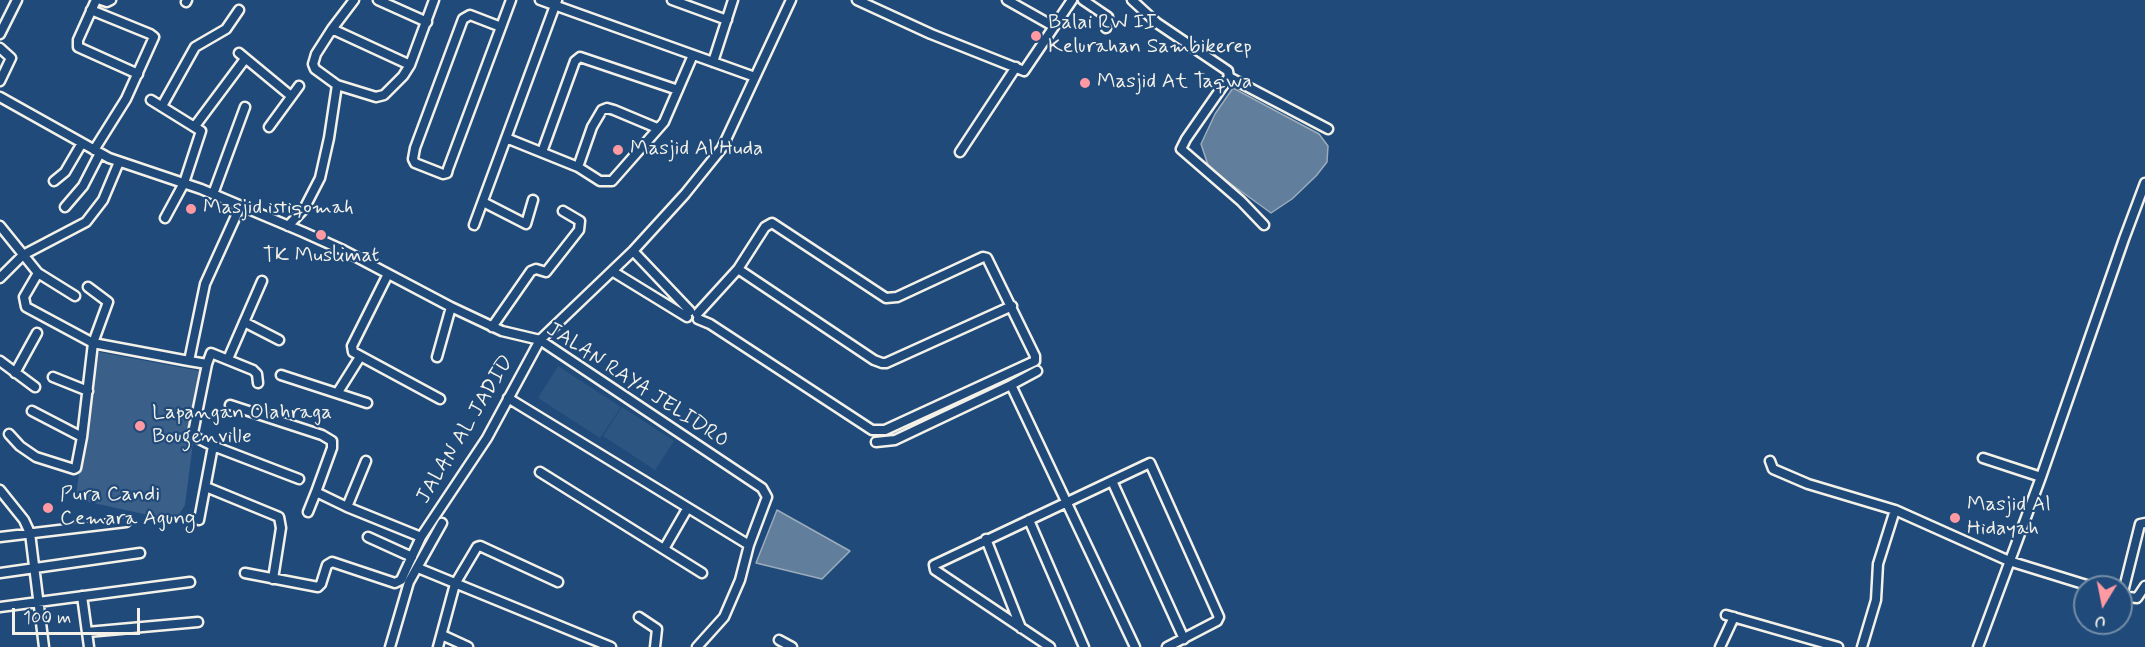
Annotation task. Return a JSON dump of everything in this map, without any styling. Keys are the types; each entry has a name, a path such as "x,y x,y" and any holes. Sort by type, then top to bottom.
{"street":[{"path":"0,34 17,0"},
{"path":"96,0 78,40 78,47 138,74"},
{"path":"101,0 107,2 111,0"},
{"path":"354,0 332,29 316,54 313,64 315,69 337,85 380,97 392,88 410,65 434,0"},
{"path":"378,0 427,22"},
{"path":"501,27 470,15 463,19 415,148 413,159 415,163 442,174 447,173 511,0"},
{"path":"540,0 556,3 755,77"},
{"path":"672,0 727,20"},
{"path":"713,62 733,0"},
{"name":"JALAN AL JADID","path":"273,579 318,586 321,584 327,565 332,562 398,583 421,537 487,438 540,340 633,251 723,148 791,0"},
{"path":"857,0 931,34 1024,71 1072,0"},
{"path":"1007,0 1053,26"},
{"path":"1083,0 1108,16 1106,28"},
{"path":"1132,0 1157,23 1228,70 1229,77 1186,139 1182,149 1241,201 1263,225"},
{"path":"474,225 556,3"},
{"path":"65,207 83,186 97,151 126,99 153,41 152,35 91,10"},
{"path":"162,106 195,47 226,29 239,10"},
{"path":"332,29 410,65"},
{"path":"0,48 11,58 0,81"},
{"path":"506,138 578,167 594,179 612,182 668,114 693,55"},
{"path":"195,126 242,56 291,96"},
{"path":"542,152 575,61 579,57 678,90"},
{"path":"960,152 1016,67"},
{"path":"1229,77 1328,129"},
{"path":"288,226 304,209 320,178 337,85"},
{"path":"269,127 299,86"},
{"name":"JALAN RAYA JELIDRO","path":"0,97 119,162 213,194 343,250 492,327 540,340 762,488 766,497 749,545"},
{"path":"152,100 201,131 184,183 165,218"},
{"path":"213,194 245,107"},
{"path":"578,167 592,127 602,110 607,108 614,110 657,128"},
{"path":"54,181 65,172 82,143"},
{"path":"0,278 23,255 86,222 103,200 119,162"},
{"path":"1978,647 2145,183"},
{"path":"483,202 526,224 533,200"},
{"path":"189,361 205,284 240,207"},
{"path":"492,327 531,271 536,269 546,272 579,230 580,221 563,211"},
{"path":"612,271 693,315 710,324 872,430 885,430 943,404 1033,363 1035,356 987,258 983,257 897,297 886,298 772,223 765,226 738,269 693,315"},
{"path":"0,226 38,273 75,296"},
{"path":"633,251 693,315"},
{"path":"738,269 874,360 882,363 1012,306"},
{"path":"38,273 24,297 26,307 93,343 207,364"},
{"path":"388,274 352,346 353,352 440,399"},
{"path":"228,359 262,280"},
{"path":"9,434 20,446 36,457 76,468 93,343 108,308 108,302 88,287"},
{"path":"437,357 451,307"},
{"path":"244,322 279,340"},
{"path":"15,373 38,333"},
{"path":"258,383 255,372 211,352 193,433 195,437 213,446 299,479"},
{"path":"338,392 360,357"},
{"path":"0,361 35,387"},
{"path":"876,442 895,440 1037,371"},
{"path":"282,375 367,403"},
{"path":"53,376 88,391"},
{"path":"1011,385 1068,501 1135,647"},
{"path":"507,398 749,545 740,580 727,611 719,624 697,647"},
{"path":"943,404 948,415"},
{"path":"230,405 322,435 332,441 332,448 308,512"},
{"path":"32,411 82,437"},
{"path":"199,520 213,446"},
{"path":"1983,458 2041,477"},
{"path":"1770,460 1772,467 1780,473 1808,484 1895,510 2008,561 2073,581"},
{"path":"347,507 366,461"},
{"path":"1050,647 934,568 935,562 1150,464 1219,617 1217,621 1167,647"},
{"path":"540,472 702,573"},
{"path":"1112,481 1184,639"},
{"path":"206,487 279,518 281,528 273,579 245,573"},
{"path":"0,490 24,520 30,533 44,647"},
{"path":"316,492 421,537"},
{"path":"663,549 687,508"},
{"path":"1862,647 1876,600 1878,564 1895,510"},
{"path":"1029,520 1084,647"},
{"path":"0,537 126,522"},
{"path":"390,647 409,582 442,523"},
{"path":"2127,575 2140,525 2145,523"},
{"path":"368,537 412,557"},
{"path":"986,539 1022,630"},
{"path":"438,647 455,584 478,546 558,582"},
{"path":"0,573 140,553"},
{"path":"418,568 611,647"},
{"path":"0,607 190,582"},
{"path":"2133,598 2137,598 2145,586"},
{"path":"82,596 89,647"},
{"path":"1720,647 1730,616 1838,647"},
{"path":"639,617 657,630 655,647"},
{"path":"87,632 198,622"},
{"path":"442,634 468,647"},
{"path":"779,640 792,647"}],"shaded area":[{"path":"1233,88 1319,134 1328,146 1327,162 1316,176 1292,199 1271,213 1209,168 1201,144 1215,114"},
{"name":"Lapangan Olahraga Bougenville","path":"99,352 200,371 202,374 185,505 177,518 166,519 80,500 76,497 92,365"},
{"path":"558,366 621,407 600,438 538,398"},
{"path":"622,407 674,441 655,470 603,436"},
{"path":"777,510 850,551 822,579 756,563"}],"place":[{"name":"Balai RW II Kelurahan Sambikerep","path":"1036,36"},
{"name":"Masjid At Taqwa","path":"1085,83"},
{"name":"Masjid Al Huda","path":"618,150"},
{"name":"Masjid istiqomah","path":"191,209"},
{"name":"TK Muslimat","path":"321,235"},
{"name":"Lapangan Olahraga Bougenville","path":"140,426"},
{"name":"Pura Candi Cemara Agung","path":"48,508"},
{"name":"Masjid Al Hidayah","path":"1955,518"}]}
